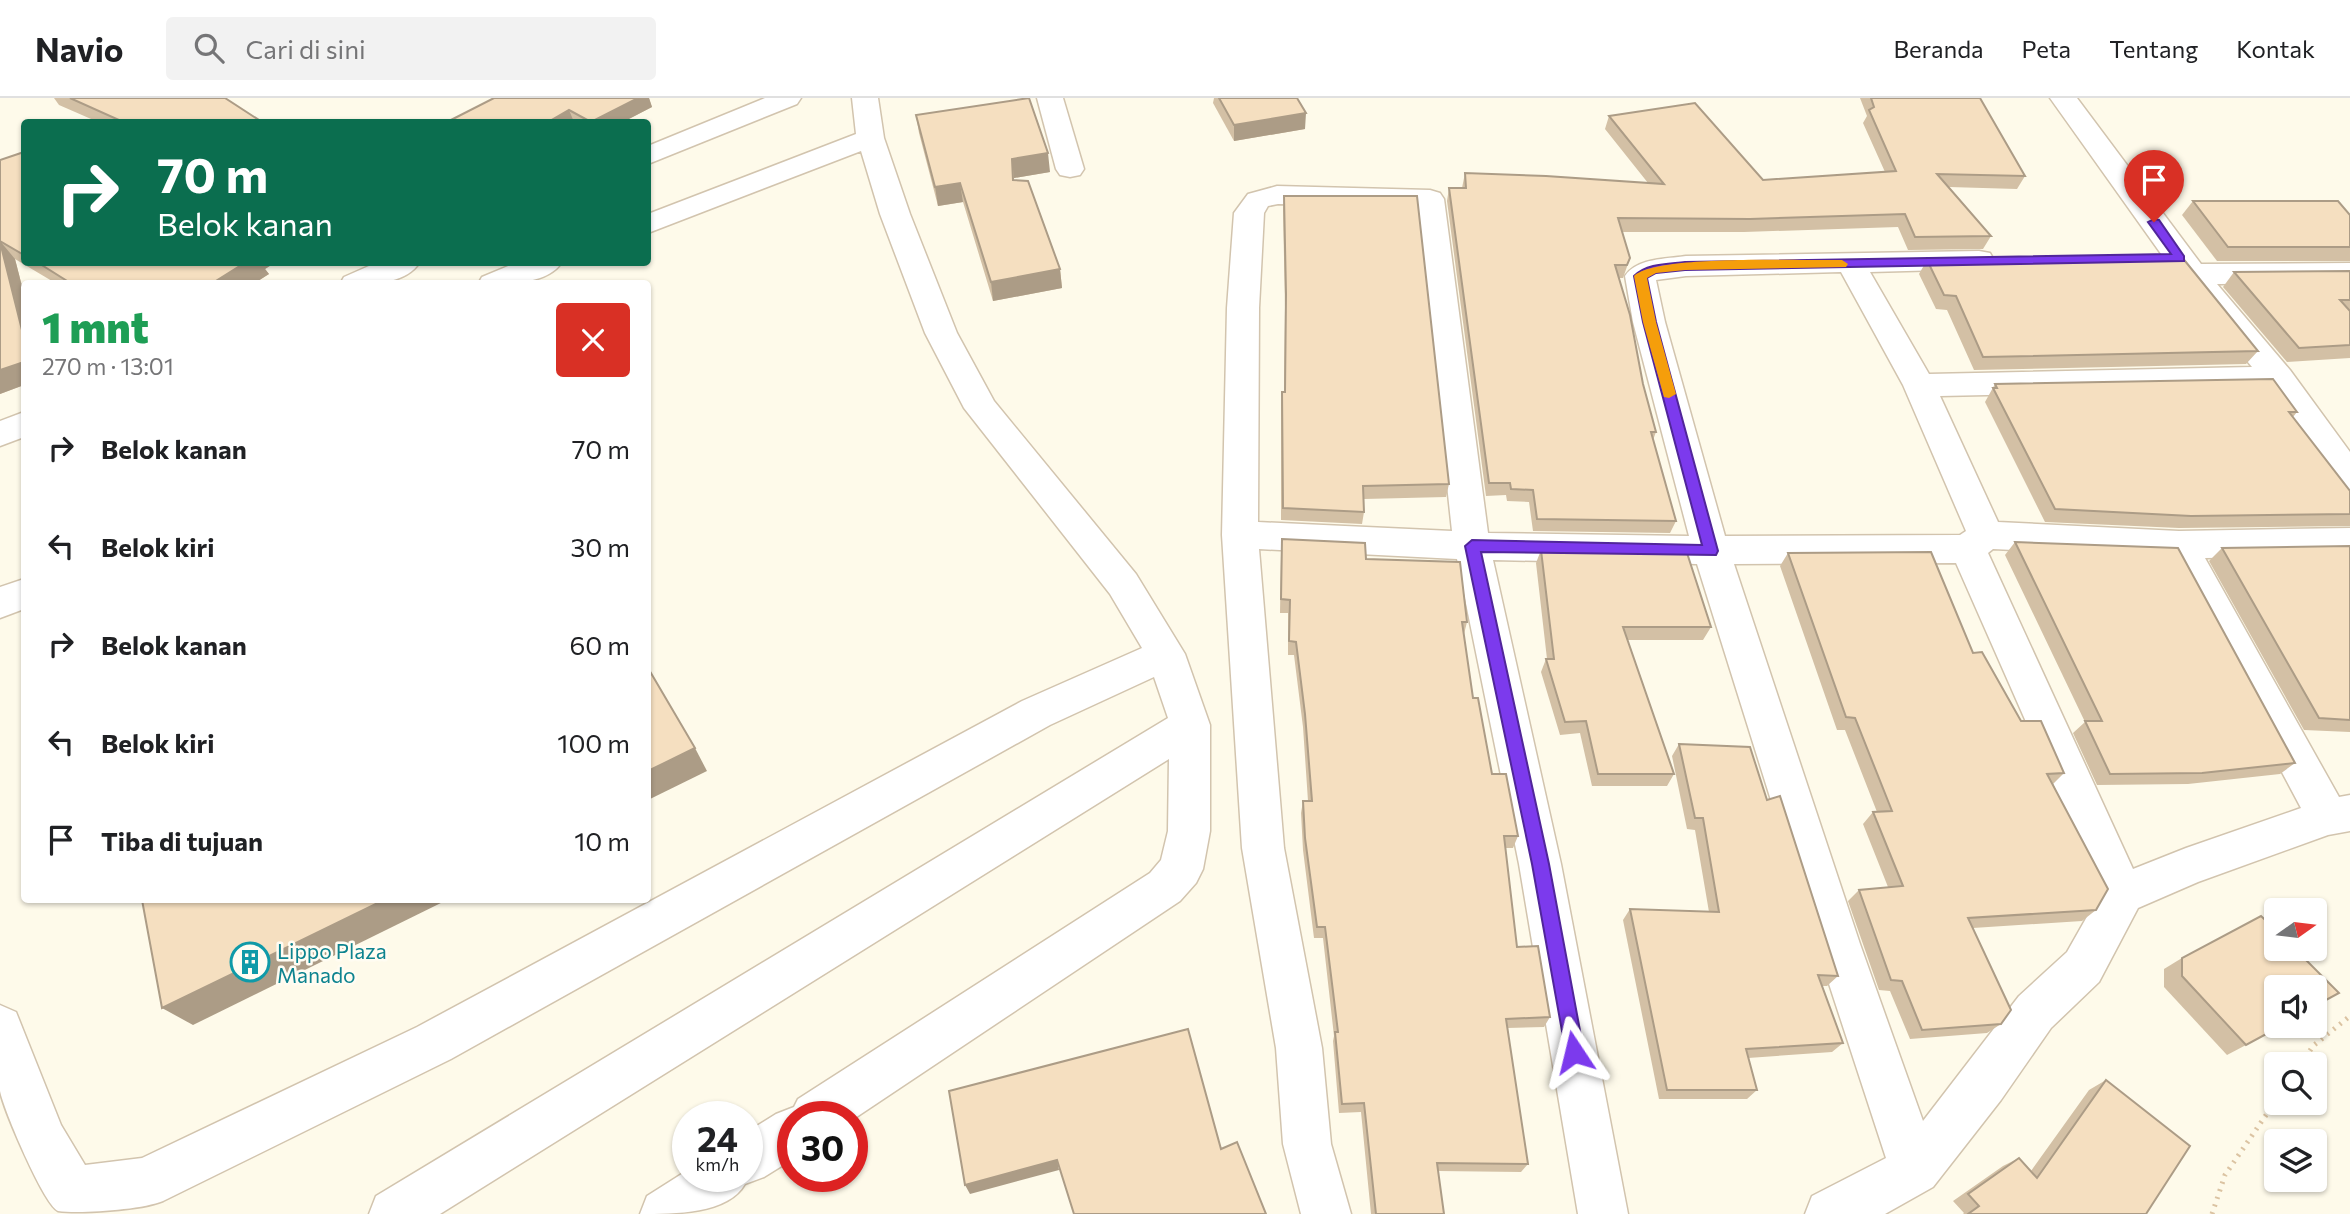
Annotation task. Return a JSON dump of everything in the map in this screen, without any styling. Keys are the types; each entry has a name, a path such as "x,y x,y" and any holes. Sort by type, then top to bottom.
{"street":[{"path":"651,155 788,98"},
{"path":"838,1101 1166,887 1181,869 1189,831 1190,725 1166,654 1123,584 981,408 941,333 895,214 870,138 865,98"},
{"path":"1051,98 1070,169"},
{"path":"2063,98 2187,266 2278,378 2350,477"},
{"path":"651,202 658,220 870,138"},
{"path":"1326,1214 1307,1144 1299,1048 1263,848 1240,535 1243,308 1249,213 1258,200 1277,195 1430,199 1472,546 1541,864 1603,1214"},
{"path":"1916,1169 1838,944 1711,551 1649,322 1640,276 1653,270 1685,266 2018,259"},
{"path":"2138,259 2187,266 2350,273"},
{"path":"1850,264 1919,385 1977,542 2123,894"},
{"path":"364,280 396,266"},
{"path":"503,280 537,266"},
{"path":"1919,385 2278,378"},
{"path":"0,434 21,425"},
{"path":"1240,535 1472,546 1711,551 1977,542 2179,545 2350,542"},
{"path":"1830,1214 1841,1211 1916,1169 1984,1083 2035,1012 2083,967 2123,894 2186,867 2339,815 2179,545"},
{"path":"0,603 21,594"},
{"path":"0,1028 43,1140 72,1192 145,1183 434,1043 1036,713 1166,654"},
{"path":"394,1214 1190,725"},
{"path":"665,1214 699,1192"}],"path":[{"path":"2309,1052 2350,1016"},
{"path":"2212,1214 2225,1175 2266,1115"}],"building":[{"path":"70,98 225,98 257,119 117,119"},
{"path":"494,98 638,98 597,119 586,119 569,110 553,119 453,119"},
{"path":"1029,98 1048,153 1012,159 1013,180 1028,181 1060,269 991,282 960,183 935,187 916,115"},
{"path":"1219,98 1297,98 1306,113 1234,125"},
{"path":"1871,98 1980,98 2025,176 1937,174 1991,236 1915,237 1905,214 1750,219 1618,218 1630,258 1627,265 1615,265 1630,315 1643,384 1656,432 1651,432 1676,521 1537,519 1533,490 1511,489 1510,483 1489,483 1449,188 1466,188 1465,173 1664,184 1609,116 1695,103 1763,180 1896,171 1869,110 1874,107"},
{"path":"21,153 21,253 0,241 0,160"},
{"path":"1284,196 1417,196 1449,484 1363,486 1364,512 1283,508 1282,392 1285,392 1286,294"},
{"path":"2193,201 2338,201 2350,215 2350,247 2228,247"},
{"path":"0,242 21,326 21,363 0,370"},
{"path":"2181,256 2258,351 1983,357 1956,296 1944,295 1927,260"},
{"path":"43,266 240,266 217,280 66,280"},
{"path":"2350,271 2350,300 2340,300 2350,311 2350,345 2299,348 2234,272"},
{"path":"2273,379 2297,412 2289,412 2350,491 2350,514 2191,516 2055,509 1993,388 1997,388 1995,384"},
{"path":"1282,539 1365,543 1366,559 1460,562 1467,622 1462,622 1473,698 1478,698 1492,774 1506,774 1518,836 1504,836 1517,947 1538,946 1550,1017 1506,1019 1528,1164 1437,1163 1444,1214 1376,1214 1364,1103 1342,1104 1335,1032 1338,1032 1325,927 1317,927 1305,838 1303,801 1312,801 1296,642 1289,641 1290,600 1281,599"},
{"path":"2015,542 2178,548 2295,763 2202,773 2110,774 2085,721 2102,721"},
{"path":"2350,546 2350,720 2319,718 2222,548"},
{"path":"1541,550 1687,553 1711,627 1623,627 1674,774 1598,774 1586,721 1565,722 1546,659 1554,659"},
{"path":"1931,552 1973,653 1982,652 2021,721 2041,721 2064,773 2047,774 2108,889 2096,910 1968,918 2011,1010 2001,1024 1922,1030 1902,981 1891,980 1859,890 1903,886 1873,812 1892,811 1855,718 1846,717 1788,553"},
{"path":"651,673 695,748 651,770"},
{"path":"1679,744 1750,747 1767,800 1780,796 1838,976 1818,975 1843,1043 1746,1049 1757,1090 1667,1090 1630,909 1719,912 1703,818 1695,818"},
{"path":"143,903 378,903 162,1008"},
{"path":"2261,916 2264,919 2264,961 2307,961 2321,975 2264,975 2264,1035 2246,1045 2182,976 2182,958"},
{"path":"2327,981 2339,993 2327,1000"},
{"path":"1188,1029 1221,1149 1237,1142 1266,1214 1074,1214 1057,1160 965,1185 949,1091"},
{"path":"2106,1080 2190,1146 2146,1214 1968,1214 1979,1206 1968,1194 2019,1158 2037,1178"}],"slow traffic":[{"path":"1669,394 1649,322 1640,276 1653,270 1685,266 1842,264"}],"place":[{"name":"Lippo Plaza Manado","path":"250,962"}],"route":[{"path":"1574,1052 1541,864 1472,546 1711,551 1649,322 1640,276 1653,270 1685,266 2180,258 2154,222"}]}
